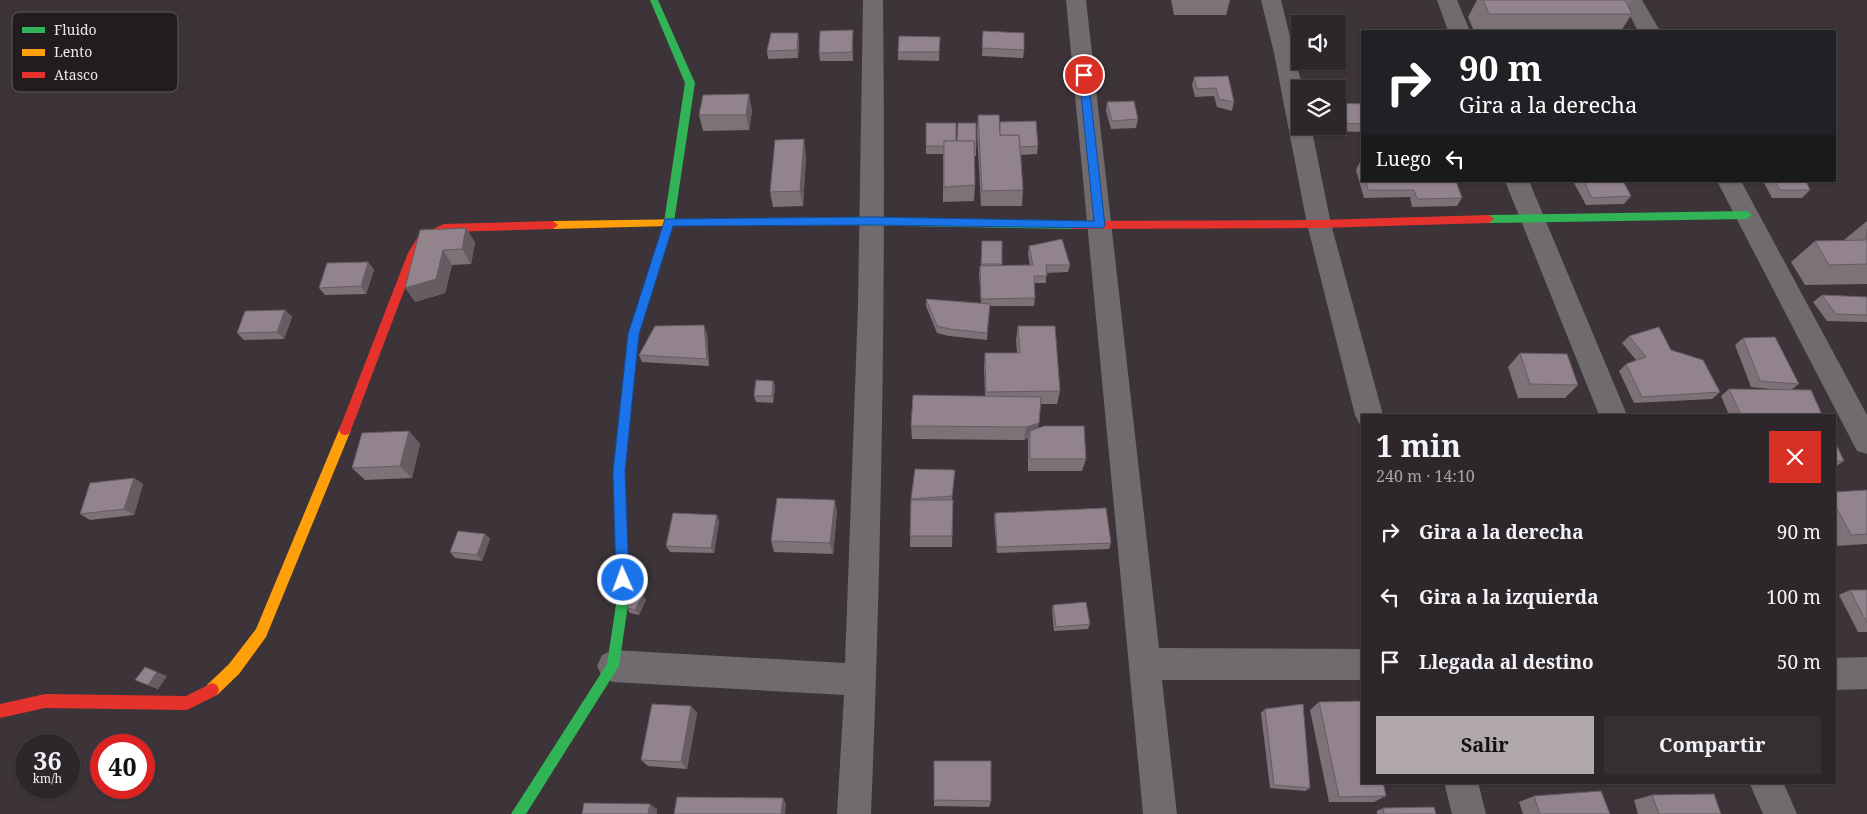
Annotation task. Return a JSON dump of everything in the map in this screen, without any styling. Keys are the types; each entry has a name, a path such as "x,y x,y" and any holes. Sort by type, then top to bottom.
{"street":[{"path":"518,814 613,666 623,598 619,471 634,334 669,222 690,83 654,0"},
{"path":"854,814 861,680 873,221 873,0"},
{"path":"1076,0 1160,814"},
{"path":"1271,0 1286,53 1319,224 1369,414"},
{"path":"1447,0 1459,30"},
{"path":"1632,0 1648,30"},
{"path":"1517,182 1613,414"},
{"path":"1730,182 1867,442"},
{"path":"0,710 45,701 187,702 213,690 234,669 261,633 328,475 413,253 423,238 444,228 669,222 873,221 1100,226 1319,224 1531,218 1747,216"},
{"path":"1144,664 1361,664"},
{"path":"613,666 861,680"},
{"path":"1836,674 1867,673"},
{"path":"1462,784 1469,814"},
{"path":"1767,784 1780,814"}],"building":[{"path":"1483,0 1625,0 1632,14 1489,14"},
{"path":"853,30 852,52 819,53 820,31"},
{"path":"983,31 1024,33 1024,50 982,48"},
{"path":"771,33 798,33 797,50 767,51"},
{"path":"899,36 940,37 939,52 898,52"},
{"path":"1228,76 1234,102 1219,99 1216,88 1197,89 1194,77"},
{"path":"749,94 746,115 699,115 703,95"},
{"path":"1134,101 1138,119 1112,121 1107,102"},
{"path":"1346,103 1361,104 1361,124 1346,123"},
{"path":"978,115 999,115 1000,135 1019,135 1023,190 982,191"},
{"path":"1036,121 1038,146 1020,147 1019,135 1000,135 1000,122"},
{"path":"926,123 956,123 956,141 944,141 944,146 926,146"},
{"path":"958,123 976,123 976,148 974,148 974,141 957,141"},
{"path":"804,139 800,191 770,192 775,140"},
{"path":"944,141 974,141 975,185 944,187"},
{"path":"1366,182 1456,182 1462,198 1417,199 1414,190 1368,190"},
{"path":"1584,182 1624,182 1631,196 1592,198"},
{"path":"1776,182 1806,182 1810,190 1780,190"},
{"path":"466,228 462,249 443,250 436,279 405,288 420,230"},
{"path":"1867,229 1867,264 1829,265 1815,241 1866,240"},
{"path":"1062,239 1070,265 1046,265 1047,276 1034,276 1035,298 981,299 980,266 1033,265 1029,246"},
{"path":"982,241 1002,241 1002,264 981,264"},
{"path":"368,262 361,286 319,288 327,263"},
{"path":"1822,295 1867,297 1867,315 1836,314"},
{"path":"926,299 990,304 987,333 937,326"},
{"path":"285,310 277,332 237,333 245,311"},
{"path":"704,325 707,359 639,355 655,326"},
{"path":"1018,326 1055,326 1060,391 986,392 985,353 1020,353"},
{"path":"1659,327 1671,350 1703,360 1720,392 1642,397 1626,364 1646,357 1629,336"},
{"path":"1775,337 1799,384 1760,381 1743,338"},
{"path":"1520,353 1567,354 1578,385 1530,384"},
{"path":"756,380 773,381 772,396 754,396"},
{"path":"1729,389 1811,390 1822,414 1741,414"},
{"path":"913,395 1041,397 1039,423 1026,427 911,426"},
{"path":"1044,426 1084,426 1086,459 1030,459 1030,431"},
{"path":"409,431 400,466 352,468 362,433"},
{"path":"1836,444 1844,461 1836,461"},
{"path":"915,469 955,470 952,496 911,499"},
{"path":"134,478 124,509 80,514 90,483"},
{"path":"1867,490 1867,534 1851,535 1836,507 1836,492"},
{"path":"777,498 835,500 830,543 771,541"},
{"path":"911,500 953,500 952,536 910,536"},
{"path":"1106,508 1111,543 997,547 995,513"},
{"path":"673,513 717,515 711,548 666,546"},
{"path":"458,531 485,534 477,555 450,552"},
{"path":"635,589 643,595 635,610 627,608"},
{"path":"1850,590 1867,590 1867,623"},
{"path":"1086,602 1090,624 1056,627 1053,605"},
{"path":"145,667 157,672 148,685 135,680"},
{"path":"1361,701 1361,784 1383,784 1386,796 1339,797 1319,702"},
{"path":"652,704 691,706 681,762 641,760"},
{"path":"1303,704 1310,788 1274,785 1265,709"},
{"path":"934,761 991,761 991,801 934,800"},
{"path":"1601,791 1610,814 1540,814 1534,796"},
{"path":"1714,794 1721,814 1659,814 1652,795"},
{"path":"677,797 783,798 781,814 674,814"},
{"path":"584,803 650,804 648,814 582,814"},
{"path":"1434,807 1436,814 1384,814 1383,808"}],"traffic: fast":[{"path":"654,0 690,83 669,222 656,264"},
{"path":"1489,219 1747,215"},
{"path":"845,221 1071,225"},
{"path":"518,814 613,666 623,598 622,564"}],"traffic: slow":[{"path":"553,225 845,221"},
{"path":"212,690 234,669 261,633 345,430"}],"traffic: jam":[{"path":"1071,225 1319,224 1489,219"},
{"path":"345,430 413,253 423,238 444,228 553,225"},
{"path":"622,564 619,471 634,334 656,264"},
{"path":"0,711 45,701 187,703 212,690"}],"route":[{"path":"623,580 619,471 634,334 669,222 873,221 1100,226 1084,75"}]}
